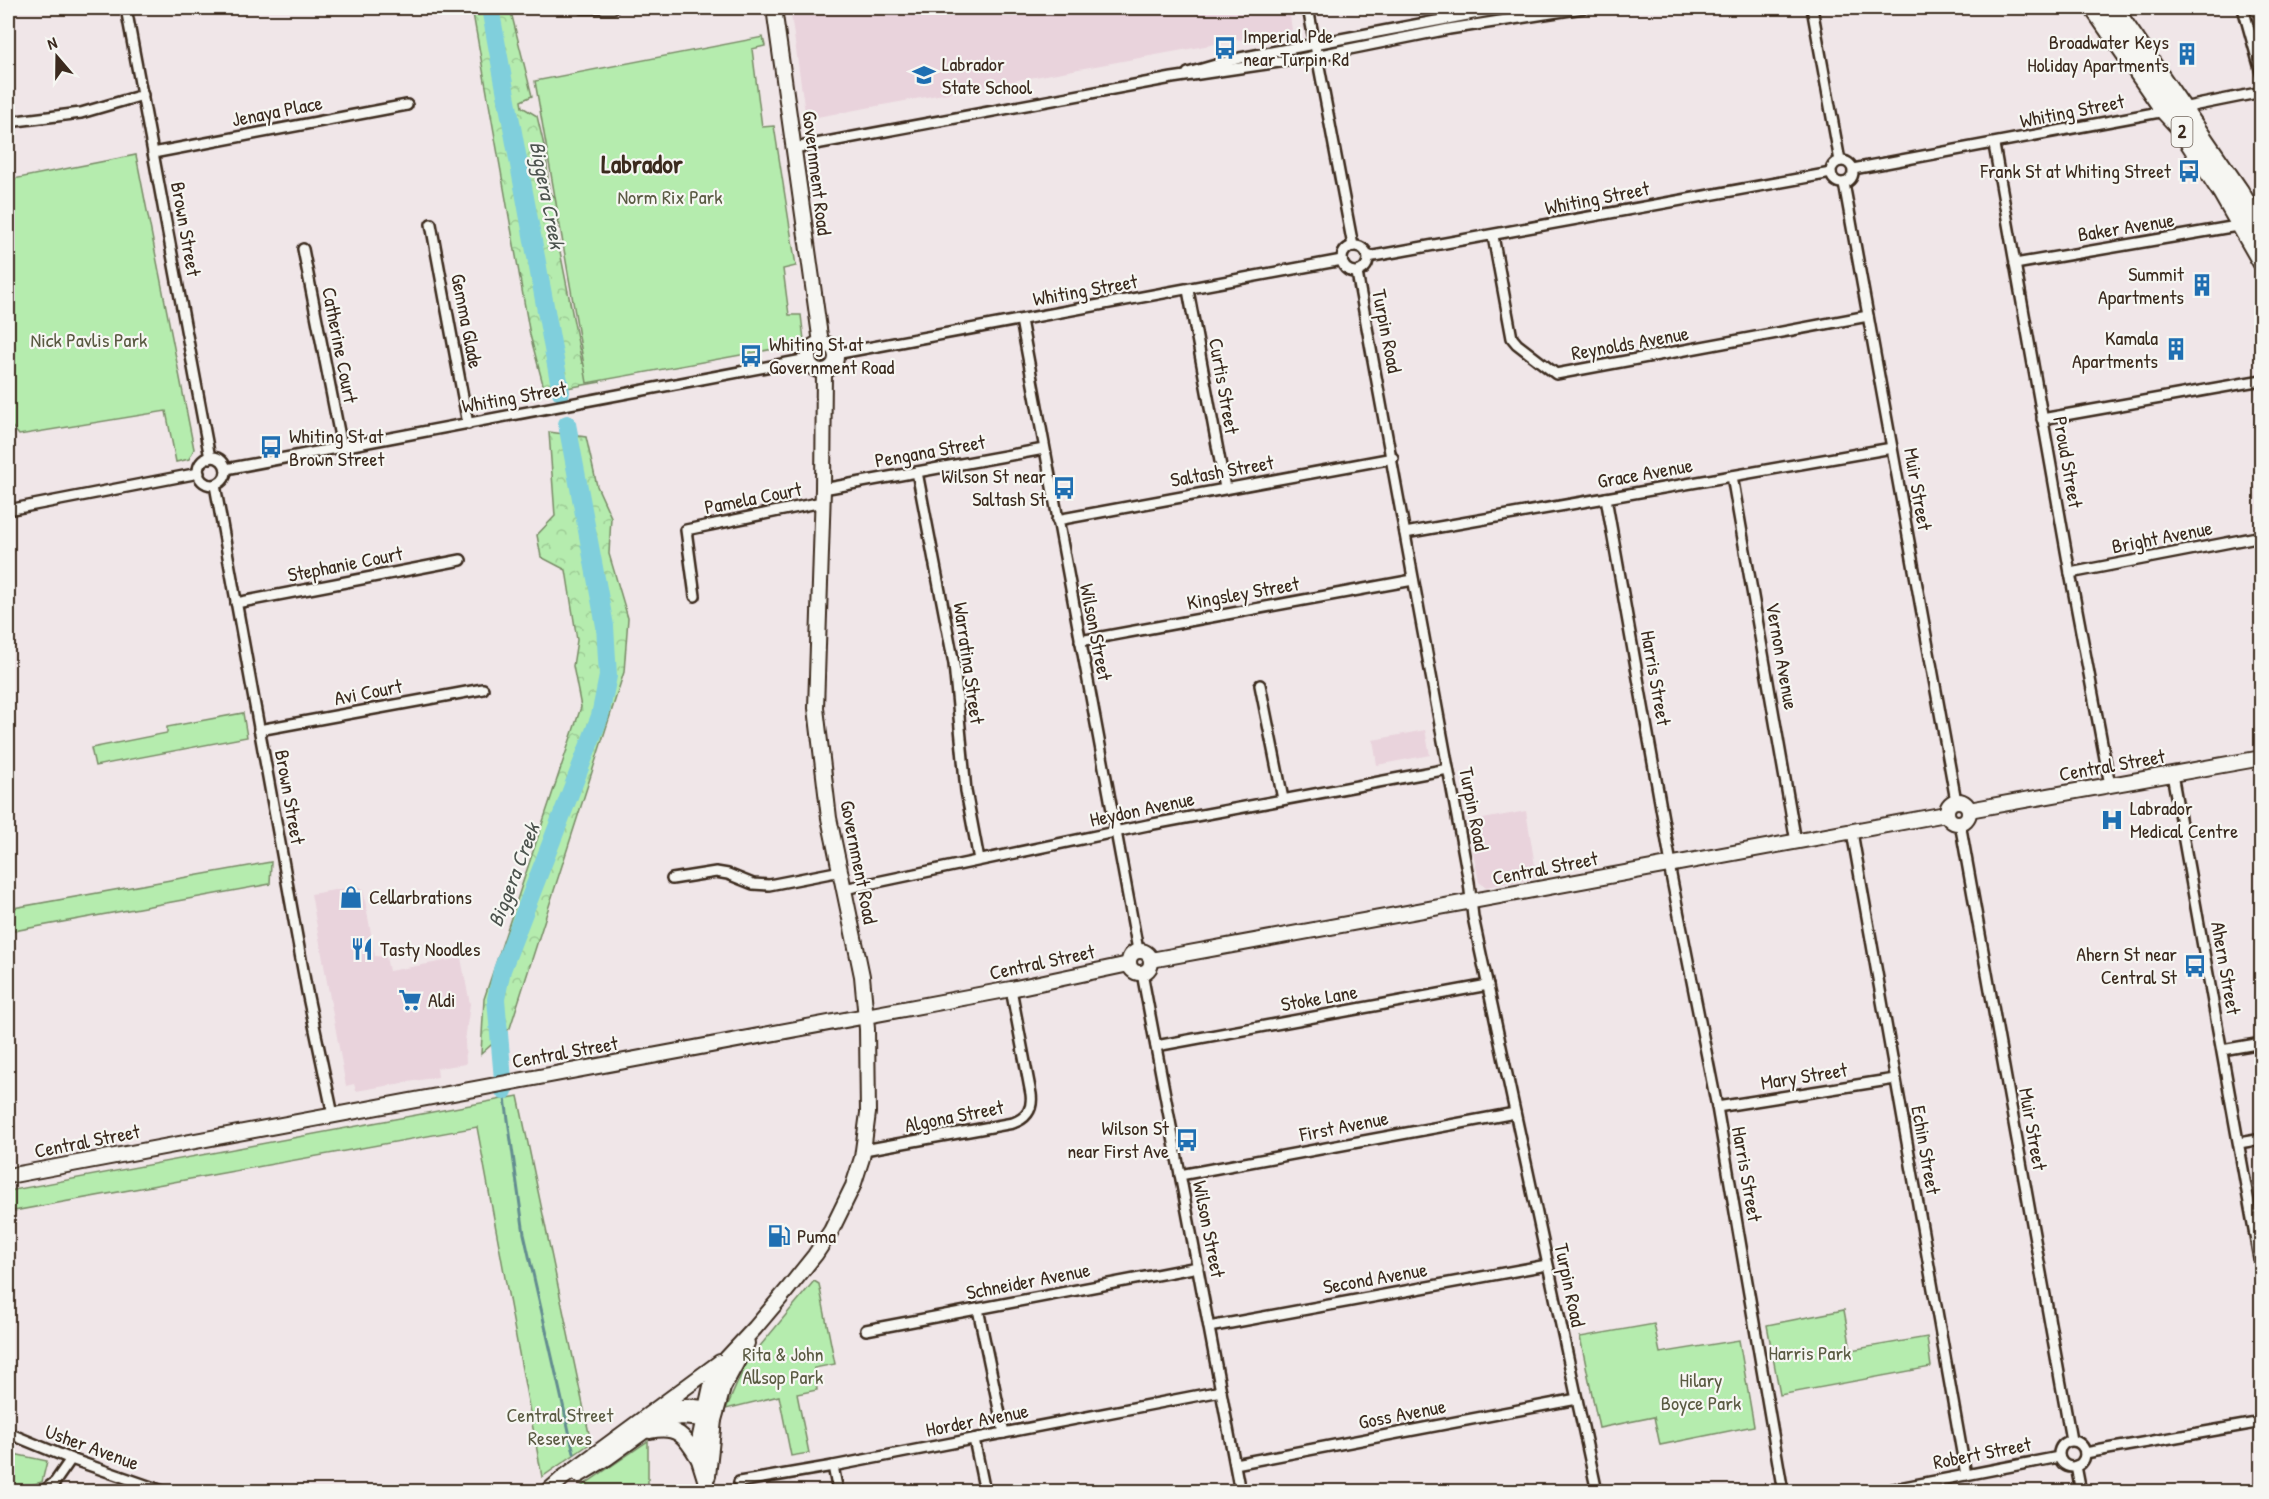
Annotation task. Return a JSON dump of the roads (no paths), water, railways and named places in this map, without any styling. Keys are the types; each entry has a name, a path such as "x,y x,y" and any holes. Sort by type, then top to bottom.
{"highway":[{"name":"2","path":"2094,8 2239,191 2262,231"},
{"name":"2","path":"2113,8 2173,110 2179,126 2243,225 2262,262"}],"main road":[{"name":"Government Road","path":"774,8 820,343"},
{"path":"820,343 830,346 835,354 833,365 824,370 815,369 808,359 812,347 820,343"},
{"name":"Government Road","path":"636,1432 727,1358 755,1328 815,1255 831,1231 853,1186 864,1150 868,1113 866,1015 862,976 829,818 816,708 824,370"},
{"name":"Central Street","path":"1969,810 2262,758"},
{"path":"1956,801 1965,804 1969,810 1968,817 1960,823 1950,821 1946,814 1949,805 1956,801"},
{"name":"Central Street","path":"1152,960 1946,814"},
{"path":"1138,950 1145,951 1152,960 1150,967 1142,973 1132,970 1129,964 1130,957 1138,950"},
{"name":"Central Street","path":"8,1176 1011,989 1129,964"},
{"name":"Government Road","path":"709,1414 755,1328"},
{"name":"Government Road","path":"709,1414 711,1386 727,1358"},
{"name":"Government Road","path":"549,1491 601,1449 636,1432 670,1408 687,1406 709,1414"},
{"path":"709,1414 699,1460 709,1488"},
{"path":"709,1414 709,1488"},
{"name":"Government Road","path":"636,1432 665,1428 678,1433 689,1442 699,1460"}],"street":[{"name":"Brown Street","path":"126,8 210,458"},
{"path":"582,8 613,8"},
{"path":"1308,8 1353,246"},
{"path":"1172,78 1240,58 1505,8"},
{"path":"1514,8 1516,19"},
{"path":"794,148 1172,78 1583,8"},
{"path":"1812,8 1840,161"},
{"path":"2243,8 2262,76"},
{"name":"Whiting Street","path":"1853,170 1994,145 2262,92"},
{"path":"8,122 81,113 143,95"},
{"name":"Jenaya Place","path":"153,153 407,105"},
{"name":"Proud Street","path":"1994,145 2110,785"},
{"path":"1840,161 1849,164 1853,170 1851,179 1844,183 1838,182 1831,173 1834,165 1840,161"},
{"name":"Whiting Street","path":"1368,257 1831,173"},
{"name":"Muir Street","path":"1844,183 1956,801"},
{"name":"Gemma Glade","path":"431,224 468,424"},
{"name":"Baker Avenue","path":"2015,264 2243,225"},
{"name":"Reynolds Avenue","path":"1493,236 1512,338 1517,345 1556,374 1868,316"},
{"path":"1353,246 1361,248 1368,257 1366,267 1357,273 1347,270 1342,260 1345,251 1353,246"},
{"name":"Catherine Court","path":"303,249 342,447"},
{"name":"Whiting Street","path":"835,354 1342,260"},
{"name":"Turpin Road","path":"1357,273 1393,459 1471,902 1596,1491"},
{"name":"Curtis Street","path":"1188,290 1225,488"},
{"name":"Wilson Street","path":"1021,320 1138,950"},
{"name":"Whiting Street","path":"226,468 808,359"},
{"path":"2042,419 2262,380"},
{"name":"Pengana Street","path":"822,496 917,472 1044,448"},
{"name":"Grace Avenue","path":"1405,533 1892,448"},
{"path":"210,458 220,460 226,468 225,477 215,485 204,483 199,473 200,465 210,458"},
{"name":"Saltash Street","path":"1057,520 1393,459"},
{"name":"Warratina Street","path":"917,472 954,664 966,790 979,860"},
{"path":"8,510 199,473"},
{"name":"Vernon Avenue","path":"1732,476 1796,842"},
{"name":"Brown Street","path":"215,485 307,992 333,1115"},
{"name":"Pamela Court","path":"695,596 686,530 822,496"},
{"name":"Harris Street","path":"1606,498 1670,864 1717,1107 1783,1491"},
{"name":"Bright Avenue","path":"2070,573 2262,536"},
{"name":"Stephanie Court","path":"236,603 461,560"},
{"name":"Kingsley Street","path":"1080,641 1413,580"},
{"path":"1260,685 1283,799"},
{"name":"Avi Court","path":"259,730 483,689"},
{"name":"Heydon Avenue","path":"844,889 1116,832 1448,769"},
{"name":"Ahern Street","path":"2172,774 2262,1275"},
{"name":"Muir Street","path":"1960,823 2071,1440"},
{"name":"Echin Street","path":"1852,832 1966,1475"},
{"path":"672,879 716,872 753,884 769,885 841,871"},
{"name":"Wilson Street","path":"1142,973 1240,1491"},
{"name":"Stoke Lane","path":"1156,1046 1488,985"},
{"name":"Algona Street","path":"864,1150 1013,1123 1026,1115 1031,1106 1031,1094 1011,989"},
{"path":"2222,1050 2262,1043"},
{"name":"Mary Street","path":"1717,1107 1895,1079"},
{"name":"First Avenue","path":"1180,1175 1515,1113"},
{"path":"2239,1143 2262,1139"},
{"name":"Second Avenue","path":"1209,1327 1547,1265"},
{"name":"Schneider Avenue","path":"866,1330 1198,1267"},
{"path":"978,1310 1004,1433"},
{"name":"Horder Avenue","path":"739,1482 1221,1391"},
{"name":"Goss Avenue","path":"1234,1464 1577,1399"},
{"path":"2085,1453 2262,1422"},
{"name":"Usher Avenue","path":"8,1432 71,1459 166,1491"},
{"path":"974,1438 985,1491"},
{"path":"2071,1440 2081,1444 2085,1453 2084,1460 2076,1466 2064,1465 2059,1457 2061,1445 2071,1440"},
{"name":"Robert Street","path":"1878,1491 1919,1488 1966,1475 2059,1457"},
{"path":"42,1491 55,1482 71,1459"},
{"path":"833,1466 838,1491"},
{"path":"2076,1466 2081,1491"}],"waterway":[{"name":"Biggera Creek","path":"490,8 561,392"},
{"name":"Biggera Creek","path":"504,1091 496,999 502,970 600,716 608,676 605,626 567,424"},
{"name":"Biggera Creek","path":"504,1091 524,1234 574,1453"}],"place":[{"name":"Imperial Pde near Turpin Rd","path":"1225,48"},
{"name":"Broadwater Keys Holiday Apartments","path":"2187,54"},
{"name":"Labrador State School","path":"924,75"},
{"name":"Frank St at Whiting Street","path":"2189,171"},
{"name":"Summit Apartments","path":"2202,285"},
{"name":"Kamala Apartments","path":"2176,349"},
{"name":"Whiting St at Government Road","path":"751,356"},
{"name":"Whiting St at Brown Street","path":"271,447"},
{"name":"Wilson St near Saltash St","path":"1064,488"},
{"name":"Labrador Medical Centre","path":"2112,820"},
{"name":"Cellarbrations","path":"351,897"},
{"name":"Tasty Noodles","path":"362,949"},
{"name":"Ahern St near Central St","path":"2195,966"},
{"name":"Aldi","path":"410,1000"},
{"name":"Wilson St near First Ave","path":"1187,1140"},
{"name":"Puma","path":"779,1236"}],"district":[{"name":"Labrador","path":"642,164"}],"park label":[{"name":"Norm Rix Park","path":"670,197"},
{"name":"Nick Pavlis Park","path":"89,340"},
{"name":"Harris Park","path":"1810,1353"},
{"name":"Rita & John Allsop Park","path":"783,1366"},
{"name":"Hilary Boyce Park","path":"1701,1392"},
{"name":"Central Street Reserves","path":"560,1426"}]}
